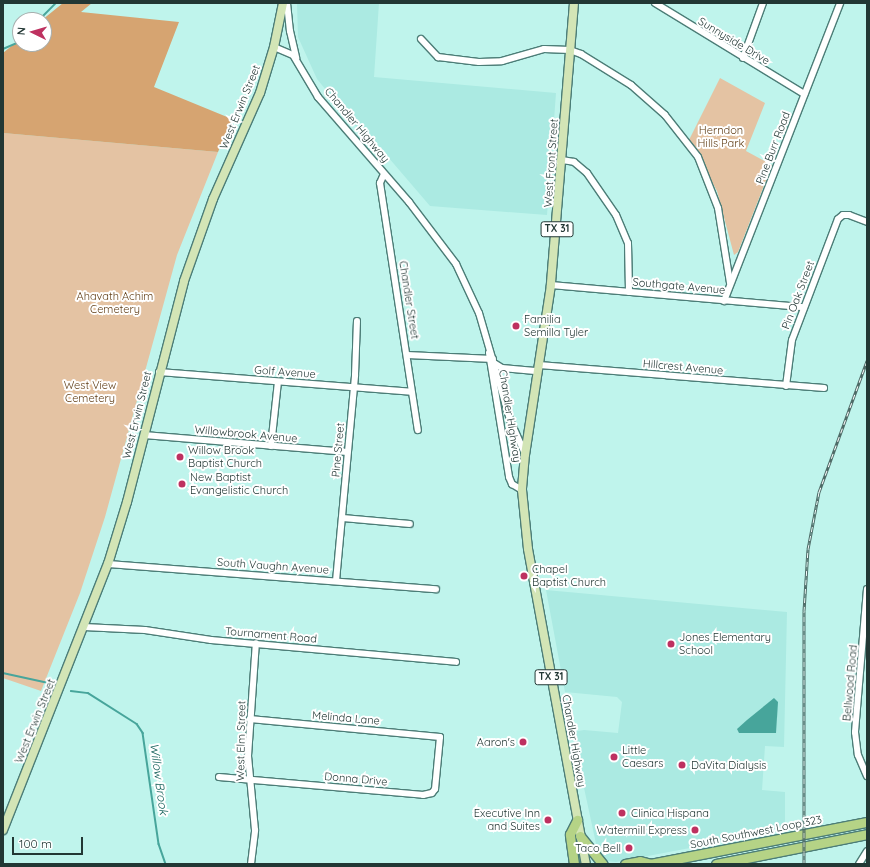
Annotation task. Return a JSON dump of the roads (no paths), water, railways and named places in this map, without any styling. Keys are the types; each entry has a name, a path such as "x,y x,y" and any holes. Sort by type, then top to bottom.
{"highway":[{"path":"574,864 570,834 577,820"},
{"name":"South Southwest Loop 323","path":"625,864 640,861 651,864 867,822"},
{"path":"716,864 867,834"},
{"path":"580,836 603,864"}],"main road":[{"name":"West Erwin Street","path":"3,830 108,564 144,435 159,372 199,236 260,92 274,47 283,3"},
{"name":"West Front Street","path":"522,490 525,454 551,285 574,3"},
{"name":"Chandler Highway","path":"522,490 529,556 586,864"}],"street":[{"name":"Chandler Highway","path":"287,3 290,30 297,60"},
{"name":"Sunnyside Drive","path":"655,3 804,94"},
{"path":"743,58 763,3"},
{"name":"Pine Burr Road","path":"724,300 779,163 804,94 840,3"},
{"path":"421,38 438,57 479,62 497,62 544,49 570,50 581,54 620,77 666,114 698,157 718,208 730,283"},
{"name":"Chandler Highway","path":"274,47 290,53 297,60 318,97 436,236 456,264 479,313 510,420 525,454"},
{"path":"562,160 574,162 587,173 616,215 628,244 629,292"},
{"name":"Chandler Street","path":"384,174 380,183 418,430"},
{"name":"Pin Oak Street","path":"786,386 789,349 838,219 843,215 867,222"},
{"name":"Southgate Avenue","path":"551,285 804,307"},
{"name":"Pine Street","path":"336,581 354,388 357,321"},
{"name":"Hillcrest Avenue","path":"407,355 493,361 539,368 824,388"},
{"name":"Chandler Highway","path":"493,361 509,477 512,484 522,490"},
{"name":"Golf Avenue","path":"159,372 411,392"},
{"path":"271,446 278,382"},
{"name":"Willowbrook Avenue","path":"144,435 347,452"},
{"path":"342,518 410,524"},
{"name":"South Vaughn Avenue","path":"108,564 436,589"},
{"name":"Bellwood Road","path":"867,590 856,738 860,760 867,776"},
{"name":"Tournament Road","path":"84,627 145,630 211,640 256,642 456,662"},
{"name":"West Elm Street","path":"251,864 255,830 250,780 250,719 256,642"},
{"path":"859,686 867,686"},
{"name":"Melinda Lane","path":"250,719 440,736"},
{"name":"Donna Drive","path":"220,777 427,795 432,793 436,784 440,736"},
{"path":"858,864 867,851"}],"waterway":[{"path":"47,12 56,3"},
{"path":"3,49 12,45"},
{"name":"Willow Brook","path":"3,673 53,684"},
{"name":"Willow Brook","path":"71,691 88,693 137,724 143,733 159,844 166,864"}],"railway":[{"path":"804,864 804,611 808,549 819,492 867,361"}],"place":[{"name":"Familia Semilla Tyler","path":"516,326"},
{"name":"Willow Brook Baptist Church","path":"180,457"},
{"name":"New Baptist Evangelistic Church","path":"182,484"},
{"name":"Chapel Baptist Church","path":"524,576"},
{"name":"Jones Elementary School","path":"671,644"},
{"name":"Aaron's","path":"523,742"},
{"name":"Little Caesars","path":"614,757"},
{"name":"DaVita Dialysis","path":"682,765"},
{"name":"Clinica Hispana","path":"622,813"},
{"name":"Executive Inn and Suites","path":"548,820"},
{"name":"Watermill Express","path":"695,830"},
{"name":"Taco Bell","path":"629,848"}],"park label":[{"name":"Herndon Hills Park","path":"721,137"},
{"name":"Ahavath Achim Cemetery","path":"115,303"},
{"name":"West View Cemetery","path":"90,392"}]}
